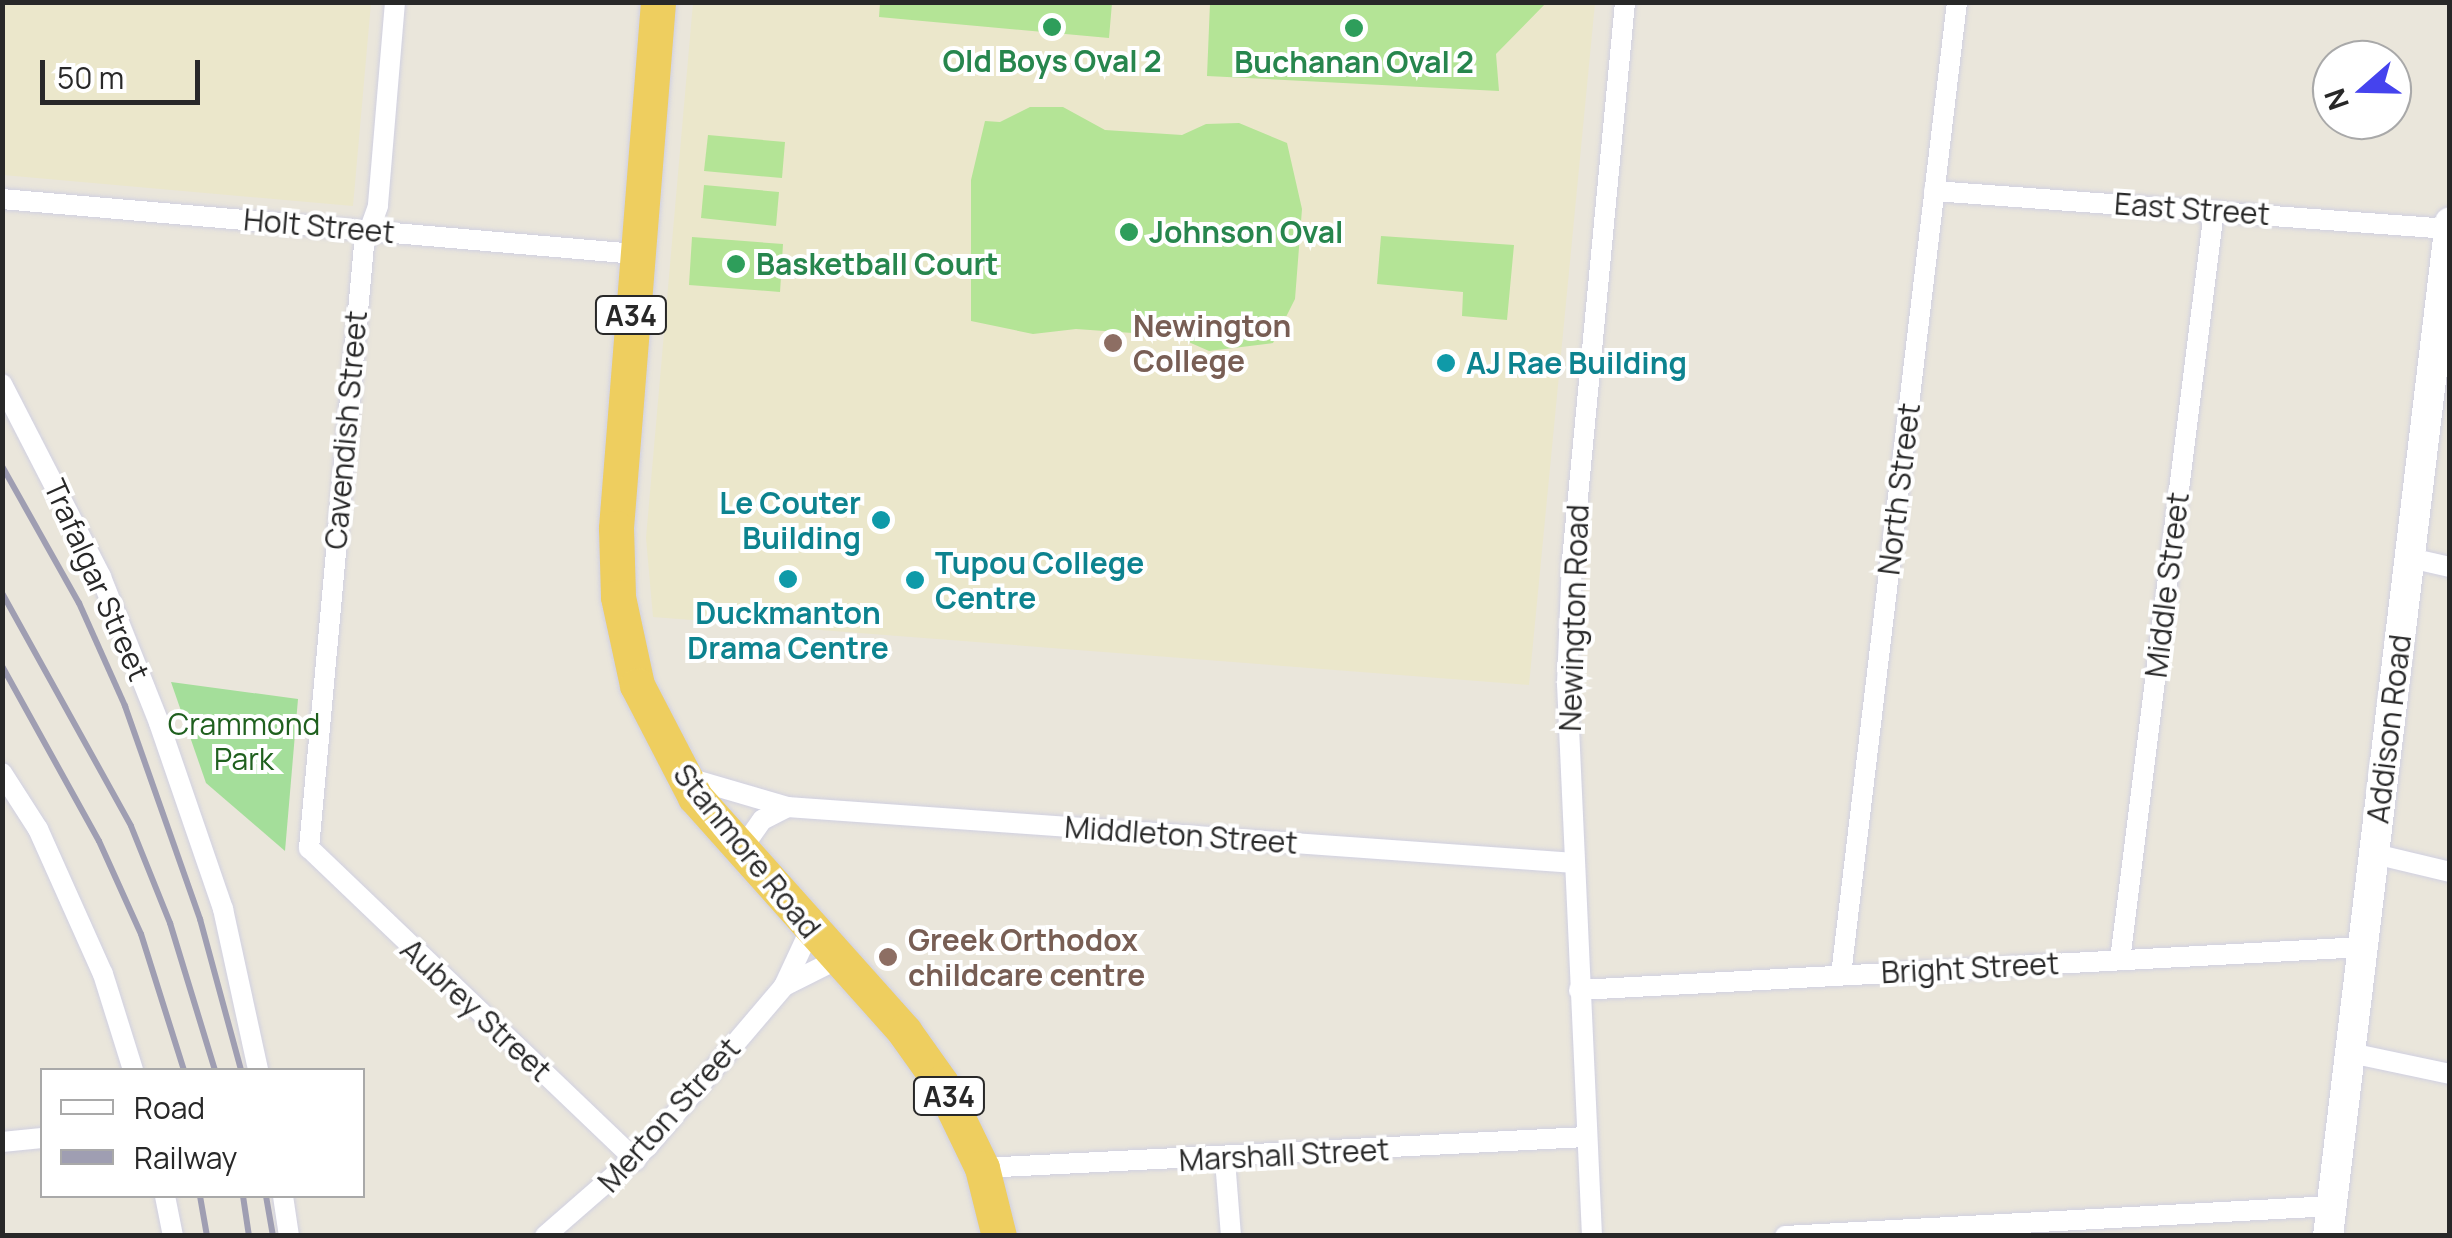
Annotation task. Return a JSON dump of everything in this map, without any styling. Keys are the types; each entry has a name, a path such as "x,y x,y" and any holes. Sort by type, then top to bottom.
{"highway":[{"name":"Stanmore Road","path":"658,2 616,528 618,597 636,685 681,775 741,850 924,1058 982,1168 999,1236"}],"main road":[{"name":"Addison Road","path":"2330,1221 2449,225"}],"street":[{"name":"Cavendish Street","path":"316,859 308,837 370,230 378,206 394,2"},
{"name":"Newington Road","path":"1592,1236 1566,684 1572,560 1624,2"},
{"name":"North Street","path":"1841,975 1957,2"},
{"name":"East Street","path":"1934,191 2449,225"},
{"name":"Holt Street","path":"2,199 636,254"},
{"name":"Middle Street","path":"2120,960 2214,211"},
{"name":"Trafalgar Street","path":"2,384 100,577 165,737 223,910 258,1068"},
{"path":"2410,558 2450,568"},
{"path":"2,773 38,829 103,974 132,1068"},
{"name":"Middleton Street","path":"681,775 786,807 1574,863"},
{"path":"741,850 762,820 786,807"},
{"path":"2375,854 2450,872"},
{"name":"Aubrey Street","path":"316,859 636,1160"},
{"name":"Merton Street","path":"545,1236 636,1160 784,986 810,930"},
{"name":"Bright Street","path":"1579,990 2362,947"},
{"name":"Merton Street","path":"784,986 836,960"},
{"path":"2351,1054 2450,1074"},
{"name":"Marshall Street","path":"982,1168 1225,1160 1585,1137"},
{"path":"2,1142 40,1138"},
{"path":"1225,1160 1231,1236"},
{"path":"165,1198 173,1236"},
{"path":"283,1198 289,1236"},
{"path":"1785,1236 2330,1221"}],"shaded area":[{"path":"2,3 371,3 353,206 3,175"},
{"name":"Newington College","path":"693,3 1595,3 1529,685 653,617 646,538"}],"green space":[{"name":"Old Boys Oval 2","path":"880,2 1112,3 1109,38 879,17"},
{"name":"Buchanan Oval 2","path":"1210,2 1546,3 1496,54 1499,91 1207,76"},
{"name":"Johnson Oval","path":"1030,107 1063,107 1105,130 1182,135 1206,124 1239,123 1287,143 1302,209 1295,299 1273,343 1209,351 1175,336 1076,329 1033,334 971,321 971,180 985,121 1000,122"},
{"path":"708,135 785,142 782,178 704,171"},
{"path":"704,185 779,192 776,226 701,218"},
{"path":"1381,236 1514,245 1507,320 1462,316 1463,292 1377,284"},
{"name":"Basketball Court","path":"692,237 783,244 780,292 689,285"},
{"name":"Crammond Park","path":"171,682 298,699 285,851 206,783"}],"railway":[{"path":"2,466 79,603 125,706 200,919 240,1068"},
{"path":"2,593 131,826 170,923 214,1068"},
{"path":"2,666 99,841 141,934 183,1068"},
{"path":"200,1198 207,1236"},
{"path":"243,1198 249,1236"},
{"path":"266,1198 273,1236"}],"place":[{"name":"Old Boys Oval 2","path":"1052,27"},
{"name":"Buchanan Oval 2","path":"1354,28"},
{"name":"Johnson Oval","path":"1129,232"},
{"name":"Basketball Court","path":"736,264"},
{"name":"Newington College","path":"1113,343"},
{"name":"AJ Rae Building","path":"1446,363"},
{"name":"Le Couter Building","path":"881,520"},
{"name":"Duckmanton Drama Centre","path":"788,579"},
{"name":"Tupou College Centre","path":"915,580"},
{"name":"Greek Orthodox childcare centre","path":"888,957"}]}
